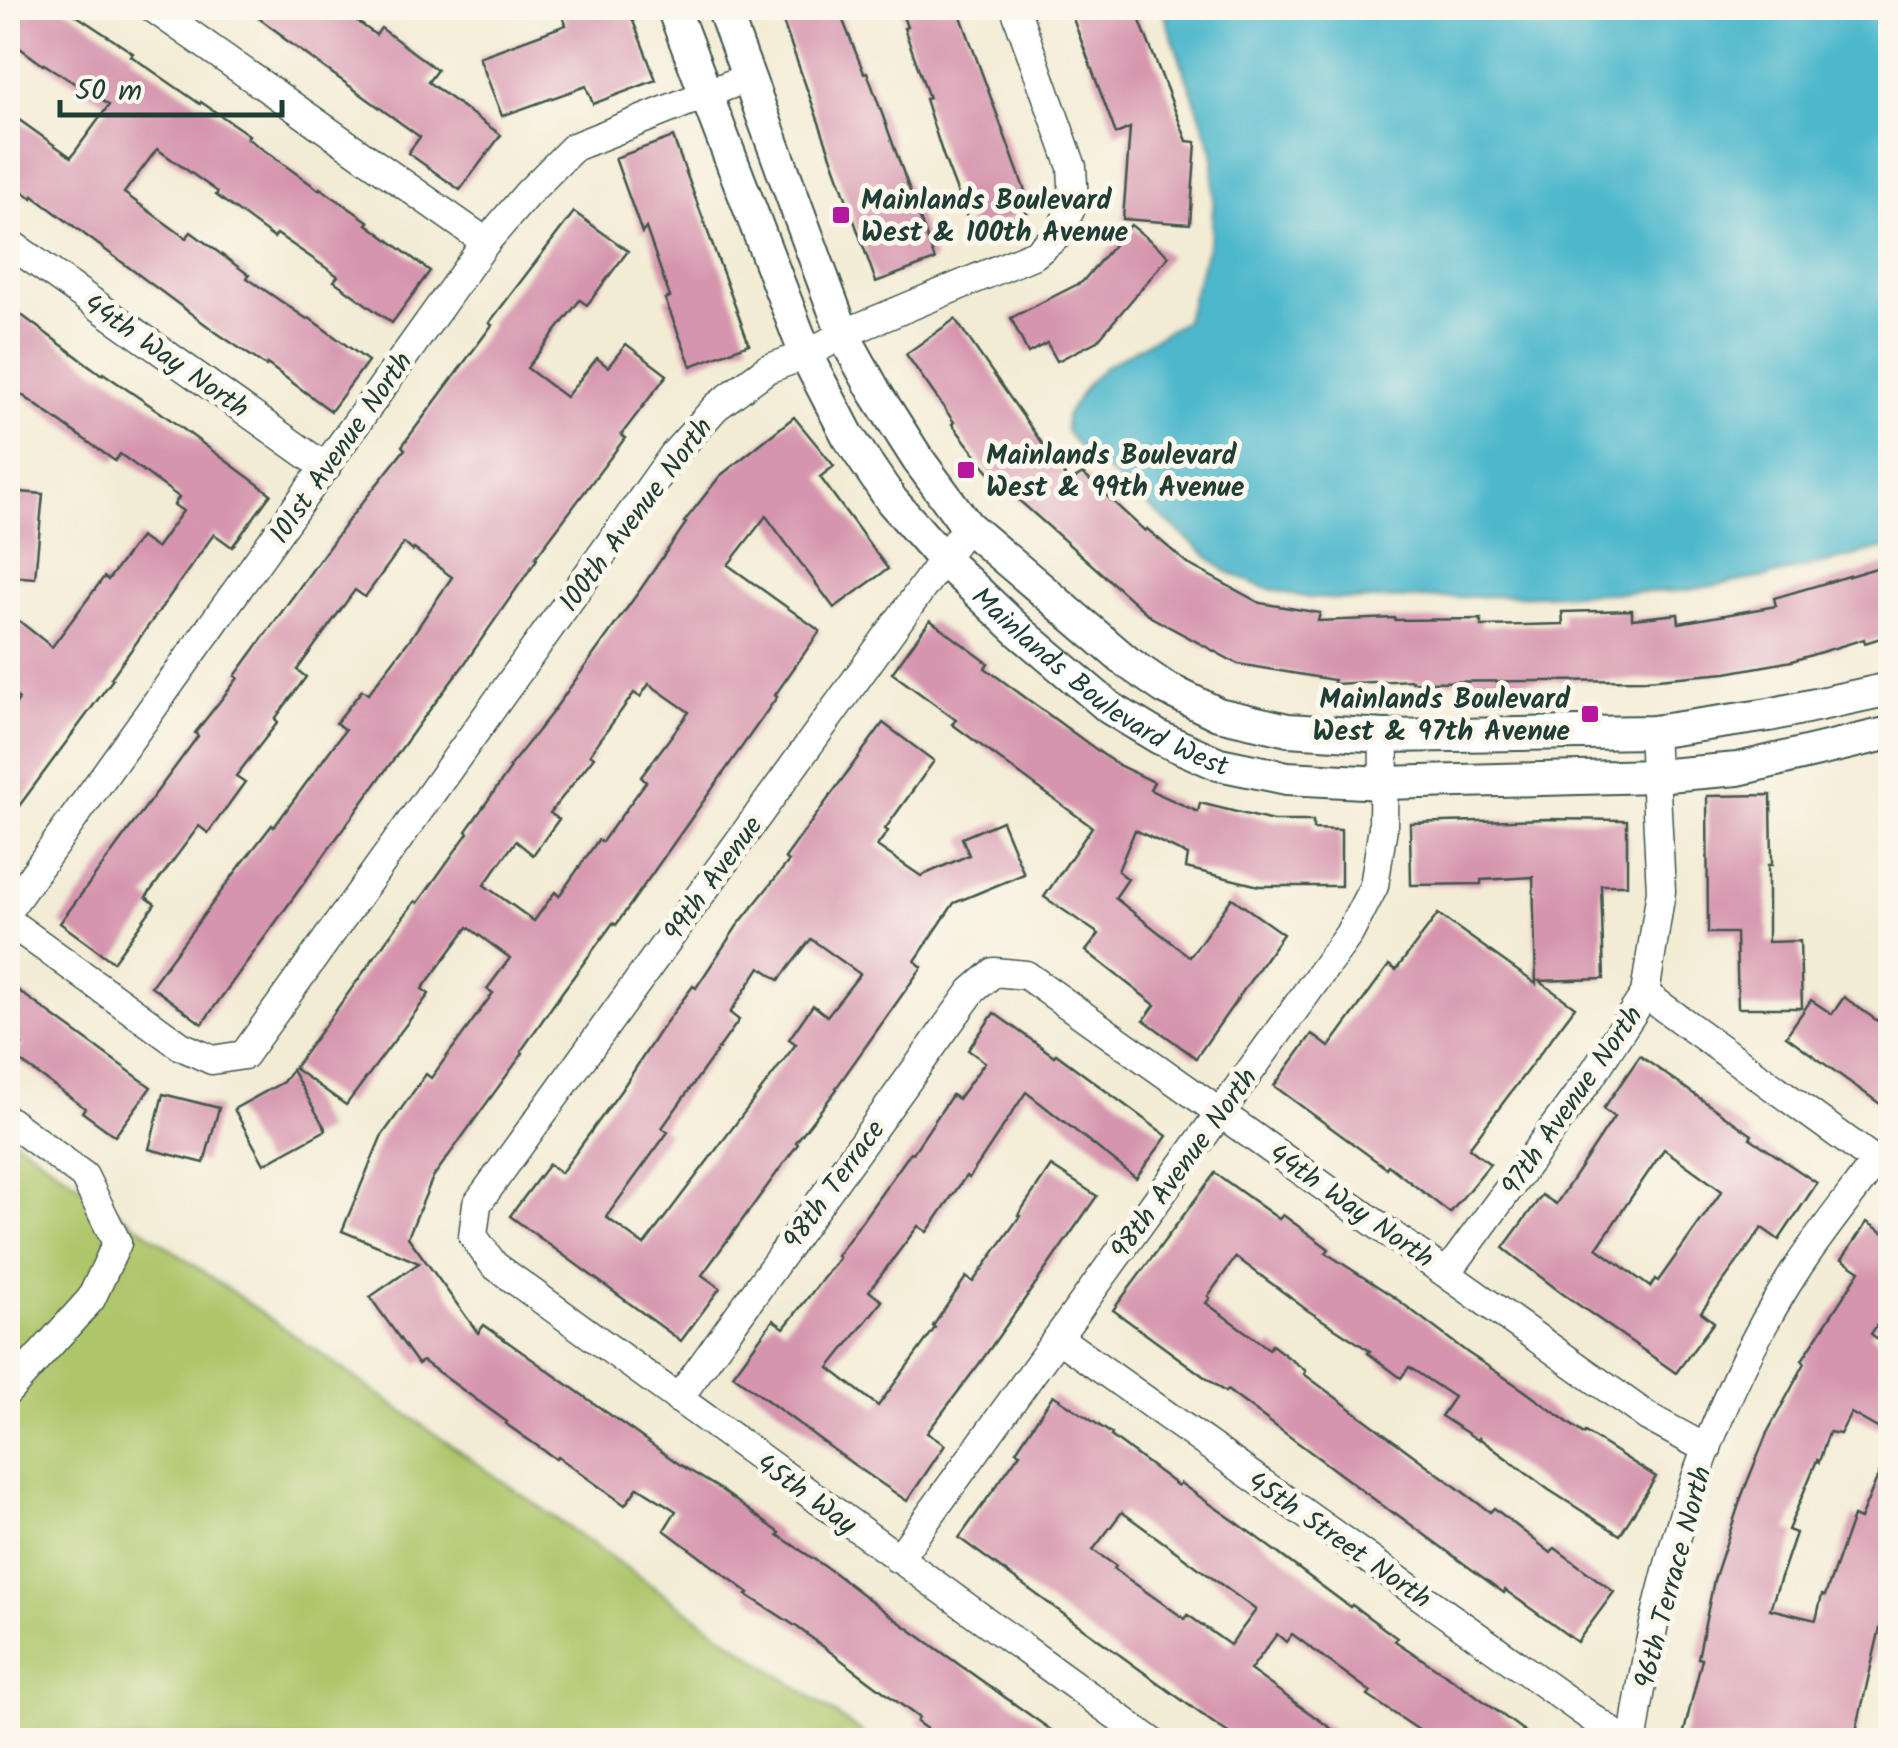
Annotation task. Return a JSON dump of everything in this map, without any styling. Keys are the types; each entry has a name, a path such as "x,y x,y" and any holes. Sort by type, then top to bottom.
{"street":[{"path":"154,8 486,242"},
{"name":"Mainlands Boulevard West","path":"673,8 806,355 848,436 892,501 943,559 1020,632 1110,708 1160,738 1219,764 1287,778 1383,782 1655,776 1738,769 1890,733"},
{"name":"Mainlands Boulevard West","path":"723,8 842,334 917,458 967,526 1127,662 1165,688 1218,714 1288,730 1384,736 1652,732 1770,715 1890,689"},
{"name":"100th Avenue North","path":"8,921 182,1046 212,1060 244,1055 674,454 716,407 767,369 1035,254 1058,235 1074,202 1072,166 1015,8"},
{"name":"101st Avenue North","path":"8,910 486,242 526,194 574,148 748,78"},
{"name":"44th Way North","path":"8,242 326,468"},
{"name":"99th Avenue","path":"473,1236 477,1204 967,526"},
{"name":"97th Avenue North","path":"1448,1273 1590,1078 1645,994 1661,891 1652,732"},
{"name":"98th Avenue North","path":"898,1560 1350,934 1374,886 1383,827 1384,736"},
{"name":"44th Way North","path":"994,972 1026,975 1648,1417 1707,1448"},
{"name":"98th Terrace","path":"678,1400 972,991 994,972"},
{"path":"1645,994 1883,1166"},
{"path":"8,1120 84,1176 117,1243 91,1299 8,1391"},
{"name":"96th Terrace North","path":"1633,1740 1642,1678 1667,1574 1707,1448 1754,1342 1787,1286 1883,1166"},
{"name":"45th Way","path":"473,1236 494,1265 1150,1740"},
{"name":"45th Street North","path":"1058,1338 1623,1740"}],"green space":[{"path":"8,1135 872,1740 8,1740"}],"water":[{"path":"1162,8 1890,8 1890,547 1766,577 1683,591 1350,600 1309,598 1262,587 1224,570 1079,447 1066,431 1066,416 1088,383 1106,366 1185,321 1211,236 1213,151"}],"building":[{"path":"8,8 65,8 249,135 247,138 369,222 430,271 392,323 334,281 338,276 277,234 274,238 157,149 124,193 186,238 191,232 249,275 247,278 368,361 331,411 8,181 8,112 71,157 109,105 8,39"},
{"path":"245,8 339,8 376,35 381,28 437,70 428,82 501,135 460,190 408,153 420,137"},
{"path":"560,8 628,8 656,80 593,104 586,86 502,116 479,57 566,25"},
{"path":"778,8 838,8 864,73 867,72 935,260 876,282"},
{"path":"900,8 958,8 1032,210 973,233 943,155"},
{"path":"1069,8 1135,8 1187,141 1196,142 1190,224 1123,219 1130,128 1116,134"},
{"path":"673,137 749,344 691,366 665,299 670,297 646,228 642,233 615,158"},
{"path":"574,212 628,251 587,305 580,300 527,368 566,397 597,358 608,367 626,344 667,375 621,435 625,438 535,558 463,666 202,1024 151,986 345,730 336,723 362,690 368,694 452,577 414,549 404,543 365,597 355,590 297,670 306,677 275,719 278,722 236,776 245,782 208,833 199,826 146,897 155,904 113,962 60,923 198,736 195,733 350,518 405,449 402,446 492,325 489,323"},
{"path":"1131,225 1169,256 1097,341 1057,361 1047,343 1028,353 1011,318 1082,282"},
{"path":"8,305 271,494 232,547 214,534 8,821 8,715 19,699 8,690 8,612 52,647 104,577 108,580 140,537 156,548 183,511 174,505 179,497 120,454 115,461 8,385"},
{"path":"955,319 1069,482 1083,474 1188,564 1260,603 1320,613 1318,621 1481,619 1481,626 1563,624 1562,612 1632,610 1632,619 1678,614 1679,623 1776,606 1774,598 1890,564 1890,635 1792,661 1726,673 1646,680 1334,684 1334,680 1238,664 1151,617 1003,490 952,424 906,354"},
{"path":"794,417 834,466 820,477 888,569 834,608 766,516 728,565 820,631 616,925 613,923 563,991 433,1177 408,1237 478,1333 484,1325 720,1489 778,1535 1065,1740 942,1740 917,1722 919,1718 797,1627 747,1595 664,1530 676,1511 638,1487 625,1505 506,1424 423,1361 418,1364 370,1297 419,1263 342,1231 381,1137 426,1074 431,1078 493,993 487,989 510,958 468,927 422,989 429,994 346,1105 294,1068 415,901 418,903 509,767 720,476","holes":["649,684 689,712 641,777 646,782 602,842 598,840 559,896 555,892 534,921 484,885 516,841 533,855 559,819 550,813 594,757 590,754 634,693 640,697"]},
{"path":"8,491 43,494 35,578 8,576"},
{"path":"930,620 988,663 985,668 1116,764 1154,782 1150,790 1198,812 1200,803 1273,821 1313,821 1313,829 1341,830 1341,886 1259,886 1186,868 1188,855 1135,830 1118,871 1128,879 1115,898 1190,957 1232,898 1283,934 1196,1058 1144,1020 1155,1005 1086,951 1099,934 1044,897 1092,827 952,724 956,720 892,673"},
{"path":"883,723 934,761 877,846 921,876 969,855 962,838 1002,821 1024,874 954,903 915,961 922,967 702,1275 720,1288 681,1341 510,1216 549,1164 561,1173 659,1032 789,861 785,858","holes":["811,939 860,974 827,1016 813,1005 789,1039 796,1044 644,1245 606,1217 668,1132 662,1128 739,1020 730,1013 760,967 779,980"]},
{"path":"1771,795 1768,942 1800,941 1802,1008 1738,1008 1736,933 1708,933 1707,796"},
{"path":"1627,820 1627,885 1601,885 1604,979 1539,981 1575,1007 1469,1148 1490,1164 1450,1213 1274,1086 1312,1034 1329,1047 1389,965 1396,970 1438,914 1536,984 1533,877 1481,880 1481,884 1411,885 1410,823"},
{"path":"8,983 151,1087 115,1136 82,1112 85,1108 14,1057 22,1045 8,1034"},
{"path":"1844,997 1890,1030 1890,1111 1786,1036 1811,1000 1832,1014"},
{"path":"994,1013 1167,1136 1136,1178 1026,1092 969,1178 966,1176 927,1232 918,1226 869,1291 882,1301 829,1368 878,1406 935,1328 966,1277 973,1282 1051,1166 1097,1196 927,1433 945,1445 907,1501 733,1375 773,1320 784,1328 839,1258 952,1095 958,1099 985,1062 968,1050"},
{"path":"1640,1056 1817,1183 1779,1240 1762,1228 1701,1312 1714,1322 1676,1373 1503,1248 1542,1195 1556,1204 1614,1117 1603,1109","holes":["1664,1149 1722,1191 1650,1287 1597,1248"]},
{"path":"292,1070 326,1130 264,1164 234,1109 283,1082"},
{"path":"163,1094 219,1108 204,1163 149,1149"},
{"path":"1215,1173 1279,1219 1283,1215 1329,1249 1326,1253 1394,1297 1584,1434 1656,1477 1620,1535 1441,1416 1454,1397 1409,1367 1401,1378 1370,1351 1236,1257 1208,1296 1206,1303 1269,1349 1272,1345 1306,1371 1304,1374 1490,1512 1494,1508 1551,1553 1555,1548 1614,1592 1577,1642 1113,1310"},
{"path":"1867,1222 1890,1237 1890,1305 1871,1334 1890,1348 1890,1435 1851,1413 1840,1434 1829,1432 1788,1530 1796,1533 1770,1609 1816,1620 1853,1516 1860,1519 1890,1447 1890,1603 1886,1602 1854,1740 1682,1740 1702,1659 1698,1658 1714,1580 1742,1495 1767,1433 1805,1363 1802,1360 1860,1271 1842,1259"},
{"path":"1053,1395 1112,1434 1178,1486 1180,1483 1236,1522 1536,1740 1434,1740 1368,1696 1371,1692 1292,1634 1286,1642 1277,1634 1250,1670 1347,1740 1239,1740 959,1538 1020,1453 1016,1451","holes":["1122,1512 1256,1610 1230,1645 1188,1615 1185,1619 1093,1550"]}],"place":[{"name":"Mainlands Boulevard West & 100th Avenue","path":"841,215"},
{"name":"Mainlands Boulevard West & 99th Avenue","path":"966,470"},
{"name":"Mainlands Boulevard West & 97th Avenue","path":"1590,714"}]}
